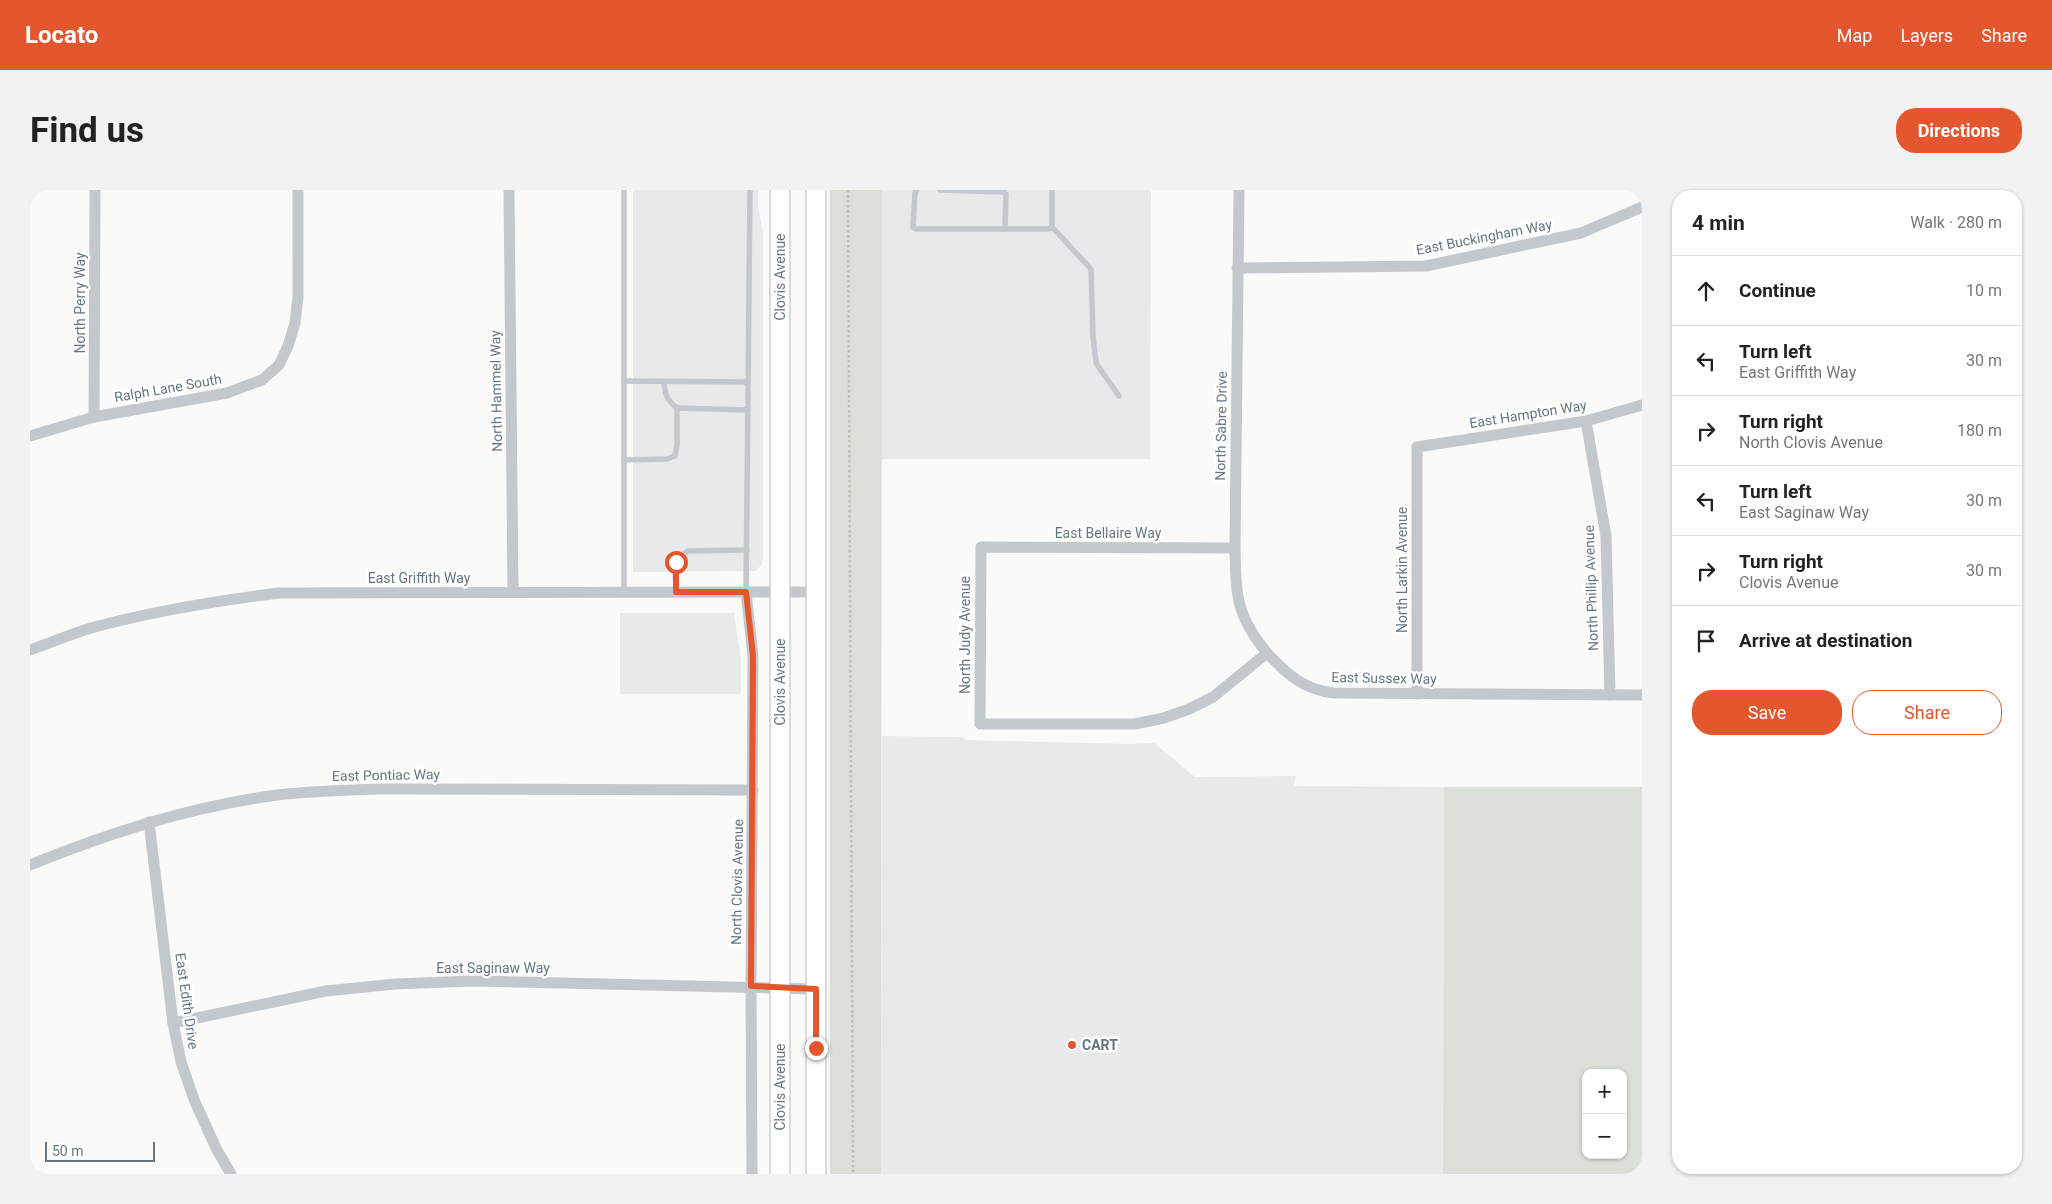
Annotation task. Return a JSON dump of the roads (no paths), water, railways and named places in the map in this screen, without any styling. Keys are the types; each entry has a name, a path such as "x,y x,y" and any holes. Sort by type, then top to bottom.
{"main road":[{"name":"Clovis Avenue","path":"780,190 780,1174"},
{"path":"816,190 816,1174"}],"street":[{"name":"North Perry Way","path":"94,417 95,190"},
{"name":"Ralph Lane South","path":"30,436 94,417 227,394 262,380 279,364 288,346 295,323 298,297 298,190"},
{"name":"North Hammel Way","path":"508,190 513,592"},
{"name":"North Sabre Drive","path":"1239,190 1234,548 1236,593 1241,613 1251,634 1267,654"},
{"name":"East Buckingham Way","path":"1237,268 1426,266 1581,233 1642,207"},
{"name":"East Hampton Way","path":"1417,447 1586,421 1642,405"},
{"name":"North Phillip Avenue","path":"1586,421 1606,536 1610,695"},
{"name":"North Larkin Avenue","path":"1417,447 1417,694"},
{"name":"East Bellaire Way","path":"981,548 1234,548"},
{"name":"North Judy Avenue","path":"981,548 980,724 1136,724 1164,718 1189,709 1213,697 1267,654"},
{"name":"North Clovis Avenue","path":"746,592 753,656 752,1174"},
{"name":"East Griffith Way","path":"30,650 89,629 144,614 206,602 279,593 816,592"},
{"name":"East Sussex Way","path":"1267,654 1290,676 1305,686 1321,692 1642,695"},
{"name":"East Pontiac Way","path":"30,865 149,822 277,795 328,791 753,790"},
{"name":"East Edith Drive","path":"149,822 173,1023 181,1062 195,1102 217,1150 231,1174"},
{"name":"East Saginaw Way","path":"173,1023 326,991 395,984 473,981 816,989"}],"lane":[{"path":"624,190 624,592"},
{"path":"746,592 750,190"},
{"path":"940,190 1005,191 1005,229"},
{"path":"1052,190 1052,227 1091,269 1093,336 1096,363 1119,396"},
{"path":"914,191 913,227 916,229 1049,229 1052,227"},
{"path":"624,382 748,382"},
{"path":"664,382 668,401 677,408 748,410"},
{"path":"624,460 667,459 675,456 677,445 677,408"},
{"path":"676,592 676,562 680,555 688,551 746,550"}],"place":[{"name":"CART","path":"1072,1045"}]}
